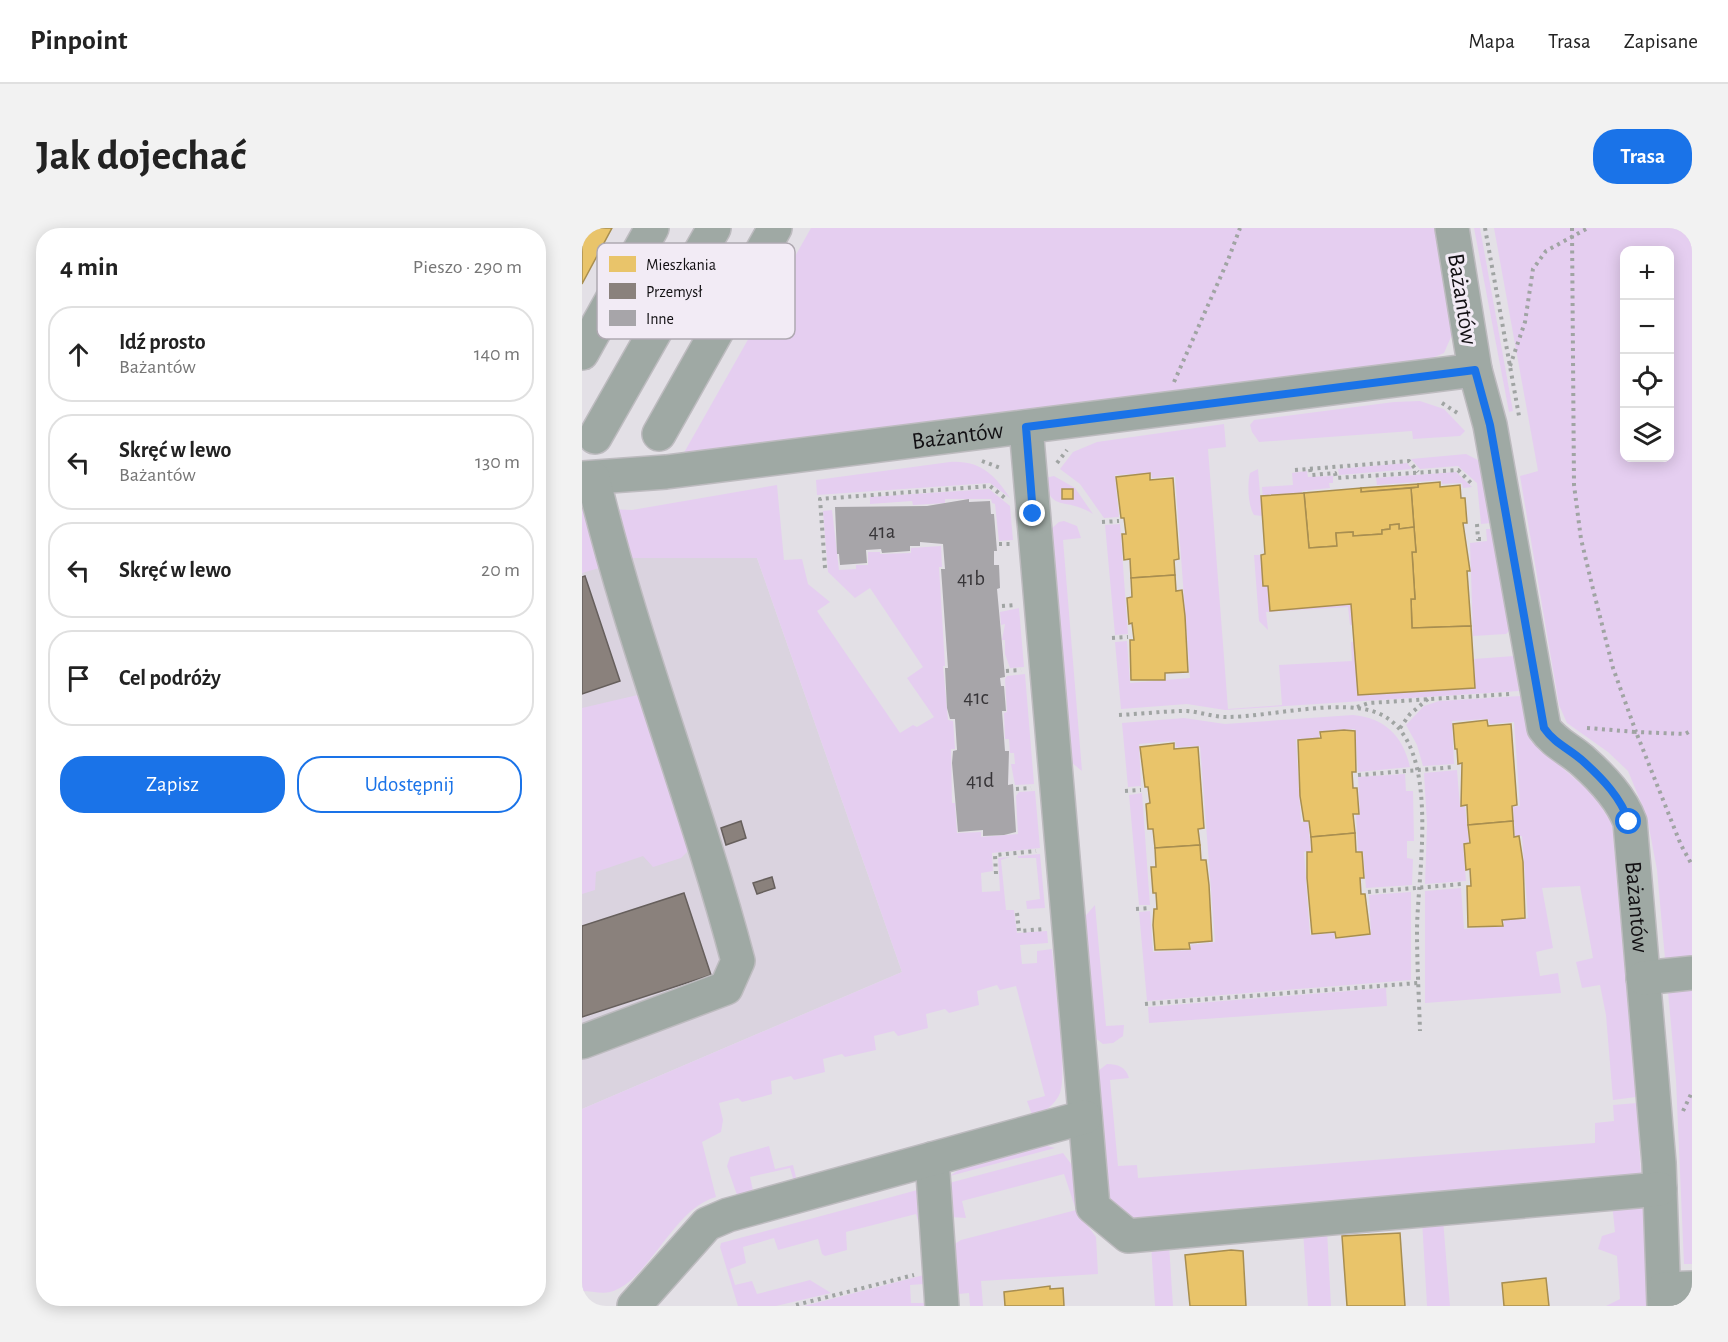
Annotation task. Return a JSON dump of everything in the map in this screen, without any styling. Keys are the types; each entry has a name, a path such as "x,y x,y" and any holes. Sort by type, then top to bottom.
{"street":[{"path":"641,243 652,228"},
{"path":"705,243 714,228"},
{"path":"767,243 775,228"},
{"name":"Bażantów","path":"1452,228 1475,370 1490,425 1540,716 1553,741 1583,761 1610,788 1625,810 1632,836 1660,1189 1673,1294"},
{"path":"582,353 591,315"},
{"path":"595,437 651,339"},
{"path":"659,434 712,339"},
{"name":"Bażantów","path":"588,478 666,472 1174,406 1475,370"},
{"path":"1026,427 1093,1207 1128,1236 1660,1189"},
{"path":"582,1042 726,988 738,961 697,818 588,478"},
{"path":"1643,978 1692,973"},
{"path":"634,1306 707,1224 728,1215 1085,1117"},
{"path":"932,1159 942,1306"}],"path":[{"path":"1174,406 1173,384 1240,228"},
{"path":"1485,228 1520,419"},
{"path":"1572,228 1575,339 1574,485 1581,538 1613,668 1636,732 1684,734 1692,730"},
{"path":"1510,366 1525,322 1533,269 1546,251 1588,228"},
{"path":"1295,470 1409,462 1418,472"},
{"path":"1310,469 1311,475 1335,473 1336,478 1458,470 1474,486"},
{"path":"825,568 820,499 990,486 1013,504"},
{"path":"1476,517 1478,535"},
{"path":"1102,522 1119,521"},
{"path":"1112,638 1128,637"},
{"path":"1119,716 1187,711 1225,717 1355,707 1369,703 1511,694"},
{"path":"1400,729 1410,714 1429,699"},
{"path":"1355,707 1379,713 1400,729 1413,750 1418,770 1421,837 1418,983 1420,1031"},
{"path":"1358,776 1455,767"},
{"path":"1125,791 1141,790"},
{"path":"996,874 995,855 1043,851"},
{"path":"1368,892 1462,885"},
{"path":"1136,909 1150,908"},
{"path":"1017,913 1019,931 1050,928"},
{"path":"1144,1004 1418,983"},
{"path":"796,1305 915,1275"}],"shaded area":[{"path":"811,228 1440,228 1454,330 1444,353 1430,359 1183,393 776,441 681,458 748,339 795,339 795,256"},
{"path":"1474,228 1480,228 1513,411 1509,412"},
{"path":"1494,228 1692,228 1692,1264 1684,1264 1676,1080 1657,870 1647,817 1628,771 1608,752 1567,723 1559,705 1520,476 1538,471"},
{"path":"1420,401 1444,409 1465,431 1460,436 1413,439 1412,431 1259,442 1250,425 1254,420 1394,402"},
{"path":"1224,424 1226,447 1208,449 1228,709 1282,705 1279,665 1352,661 1351,642 1370,641 1369,624 1350,625 1348,607 1266,612 1268,630 1259,621 1254,555 1260,555 1261,567 1267,555 1262,487 1293,485 1292,473 1307,471 1308,477 1333,476 1333,483 1329,483 1330,488 1302,491 1307,549 1413,549 1472,678 1475,678 1474,659 1514,656 1519,691 1225,710 1187,704 1121,709 1115,642 1127,641 1130,683 1190,678 1175,476 1152,478 1151,473 1115,475 1119,517 1104,518 1080,484 1060,469 1073,452 1097,442"},
{"path":"1466,454 1480,461 1491,523 1481,524 1477,483 1458,466 1420,469 1411,459"},
{"path":"950,462 978,466 999,482 1010,498 990,483 817,495 816,480"},
{"path":"1407,463 1412,469 1339,475 1338,469"},
{"path":"1258,469 1262,516 1254,515 1249,495 1250,473"},
{"path":"1456,472 1472,487 1463,488 1462,483 1442,484 1441,480 1377,485 1376,478"},
{"path":"1054,476 1075,488 1093,514 1055,500 1047,489 1045,478"},
{"path":"777,485 784,560 802,559 808,584 830,602 817,611 900,733 913,725 917,727 934,717 907,678 923,667 870,588 855,598 828,572 823,511 832,510 839,570 856,569 856,565 868,565 868,552 911,553 911,548 941,546 942,567 939,567 945,666 943,666 948,720 953,721 955,749 951,749 952,803 955,803 957,833 981,832 981,837 1018,834 1016,796 1019,792 1035,791 1040,848 992,853 993,871 981,873 982,892 1000,891 998,858 1010,857 1001,860 1006,910 1014,910 1017,933 1047,931 1048,943 1020,945 1022,964 1037,963 1037,951 1052,949 1062,1046 1060,1093 1049,1107 1032,1115 1027,1101 1045,1096 1016,986 1000,990 997,985 977,991 979,1005 949,1013 945,1009 926,1014 928,1028 898,1036 894,1031 874,1036 876,1050 823,1059 825,1072 794,1080 791,1076 771,1081 772,1094 742,1102 738,1098 719,1103 723,1120 721,1132 702,1142 716,1197 700,1204 686,1216 637,1275 624,1286 607,1293 582,1291 582,1109 902,972 757,558 625,558 610,509 632,510"},
{"path":"989,489 1010,506 1013,540 999,541 995,504 991,499 945,499 945,503 913,505 912,501 870,504 870,497"},
{"path":"582,509 596,518 606,566 582,573"},
{"path":"1064,521 1077,526 1081,538 1063,540 1082,771 1066,758 1049,531 1059,522"},
{"path":"1120,524 1128,634 1115,635 1105,525"},
{"path":"1486,529 1492,529 1509,631 1506,634 1473,636 1470,543 1487,541"},
{"path":"582,558 757,558 902,972 582,1109"},
{"path":"1019,608 1024,667 1010,668 1005,654 1005,640 1002,640 1005,624 1001,625 1000,612"},
{"path":"1025,674 1034,784 1015,785 1011,764 1015,764 1014,753 1010,753 1009,739 1005,739 1004,713 1007,712 1005,679 1007,676"},
{"path":"642,694 688,851 681,858 653,867 643,856 596,872 595,890 582,894 582,708"},
{"path":"1521,696 1531,741 1594,795 1612,824 1636,1097 1613,1100 1606,1015 1600,985 1582,988 1576,962 1593,958 1580,886 1542,888 1553,948 1536,952 1540,976 1558,973 1561,993 1425,1003 1425,891 1461,888 1464,929 1504,926 1504,920 1528,918 1522,836 1515,836 1513,807 1520,806 1514,722 1490,724 1488,719 1452,721 1454,764 1423,766 1417,745 1406,725 1424,706 1439,701"},
{"path":"1353,715 1374,720 1391,731 1403,746 1410,767 1358,772 1355,729 1319,731 1319,738 1296,739 1301,822 1308,822 1311,851 1304,852 1310,935 1334,933 1335,939 1371,935 1369,895 1411,892 1411,980 1147,1001 1139,912 1150,911 1153,952 1191,950 1191,945 1215,942 1200,746 1176,747 1175,741 1139,744 1141,786 1128,787 1122,723 1184,718 1225,724"},
{"path":"1457,770 1460,807 1465,807 1469,842 1463,843 1466,881 1425,884 1427,824 1424,773"},
{"path":"1405,774 1406,791 1413,791 1414,841 1407,841 1407,858 1413,859 1412,885 1366,888 1363,851 1358,851 1356,815 1360,815 1358,777"},
{"path":"1142,793 1150,905 1139,905 1129,795"},
{"path":"1040,854 1045,908 1027,909 1026,901 1040,899 1036,858 1018,858 1018,856"},
{"path":"1095,905 1106,1026 1124,1025 1123,1036 1113,1043 1103,1044 1094,1037 1081,921"},
{"path":"1386,988 1387,1006 1149,1023 1148,1007"},
{"path":"1107,1064 1121,1067 1129,1078 1110,1080 1118,1166 1137,1165 1138,1178 1595,1143 1595,1123 1614,1121 1613,1105 1637,1103 1648,1306 1606,1306 1620,1299 1617,1256 1598,1249 1602,1236 1615,1232 1611,1194 1152,1236 1109,1206 1098,1071"},
{"path":"1039,1144 1055,1148 950,1176 961,1168 1015,1154 1014,1149"},
{"path":"769,1146 775,1169 793,1165 797,1181 795,1185 790,1168 750,1177 754,1195 737,1195 727,1166 730,1157"},
{"path":"1063,1153 1075,1169 1077,1211 1096,1237 1098,1274 981,1281 983,1306 970,1306 969,1293 958,1294 953,1245 961,1240 1076,1210 1064,1174 962,1201 966,1218 951,1217 949,1183"},
{"path":"921,1189 923,1230 920,1228 916,1214 846,1232 847,1250 825,1256 822,1254 818,1239 778,1250 774,1238 743,1247 746,1263 730,1269 735,1285 752,1281 757,1294 810,1280 831,1293 776,1306 738,1306 720,1247 721,1243"},
{"path":"1443,1219 1450,1306 1427,1306 1422,1220"},
{"path":"1327,1230 1331,1306 1308,1306 1303,1231"},
{"path":"1169,1244 1173,1306 1155,1306 1151,1245"},
{"path":"924,1275 924,1284 910,1285 911,1303 926,1303 926,1306 804,1306"}],"building: Mieszkania":[{"path":"582,228 612,228 604,243 597,243 597,256 582,284"},
{"path":"1150,473 1150,480 1173,478 1179,559 1174,560 1175,575 1131,578 1130,559 1124,560 1122,534 1126,534 1124,518 1121,518 1116,477"},
{"path":"1440,482 1440,487 1460,485 1461,498 1465,498 1467,523 1463,523 1470,571 1467,571 1471,626 1412,628 1411,599 1415,599 1412,552 1416,552 1411,488 1418,487 1418,484"},
{"path":"1418,484 1418,487 1361,492 1361,488"},
{"path":"1361,488 1361,492 1411,488 1414,527 1399,529 1399,524 1390,525 1390,529 1382,530 1382,534 1353,536 1353,532 1336,533 1337,546 1309,548 1304,493"},
{"path":"1062,489 1073,489 1073,499 1062,499"},
{"path":"1304,493 1309,548 1337,546 1336,533 1353,532 1353,536 1382,534 1382,530 1390,529 1390,525 1399,524 1399,529 1414,527 1416,552 1412,552 1415,599 1411,599 1412,628 1471,626 1475,688 1358,695 1351,604 1270,611 1268,586 1263,586 1261,555 1265,554 1261,496"},
{"path":"1175,575 1176,591 1182,590 1188,672 1165,673 1165,680 1131,680 1130,640 1134,640 1132,623 1129,624 1127,598 1132,597 1131,578"},
{"path":"1487,720 1488,726 1511,724 1517,805 1512,806 1513,821 1468,825 1467,805 1461,806 1462,763 1458,764 1453,724"},
{"path":"1355,731 1356,772 1352,772 1353,788 1357,788 1359,814 1353,814 1355,833 1311,837 1309,821 1304,821 1300,796 1298,740 1321,738 1320,732"},
{"path":"1174,743 1174,749 1198,747 1204,828 1198,829 1200,845 1155,848 1153,829 1148,829 1146,804 1150,803 1148,787 1145,787 1140,747"},
{"path":"1513,821 1514,837 1519,836 1523,862 1525,918 1502,920 1503,926 1468,927 1467,886 1471,886 1470,869 1466,870 1464,844 1470,843 1468,825"},
{"path":"1355,833 1356,852 1362,852 1364,878 1360,878 1361,894 1365,894 1370,934 1336,938 1335,932 1312,934 1307,878 1307,852 1312,852 1311,837"},
{"path":"1200,845 1201,860 1206,860 1212,941 1189,943 1190,949 1155,950 1153,925 1154,909 1157,909 1151,867 1156,867 1155,848"},
{"path":"1400,1233 1405,1306 1347,1306 1342,1236"},
{"path":"1231,1250 1243,1251 1246,1306 1190,1306 1185,1255"},
{"path":"1546,1278 1549,1306 1504,1306 1502,1283"},
{"path":"1050,1286 1050,1289 1063,1288 1064,1306 1005,1306 1004,1292"}],"building: Przemysł":[{"path":"585,576 620,681 582,694 582,577"},
{"path":"741,821 746,838 726,845 721,828"},
{"path":"772,877 775,888 757,894 753,883"},
{"path":"684,893 711,975 582,1017 582,926"}],"building: Inne":[{"path":"969,499 969,502 990,501 991,514 994,514 997,551 994,551 994,565 999,565 1000,588 997,589 1005,677 1000,678 1001,686 1004,686 1006,711 1002,711 1005,751 1009,751 1008,785 1013,784 1016,832 1004,835 983,836 983,830 958,832 952,763 953,751 957,750 955,719 950,719 947,708 945,668 948,668 941,569 945,569 943,544 920,542 920,546 910,546 910,551 882,553 881,549 866,550 867,563 840,565 839,554 837,554 835,507 927,506"}],"route":[{"path":"1033,514 1026,427 1475,370 1490,425 1540,716 1544,728 1553,741 1583,761 1610,788 1625,810 1629,822"}]}
